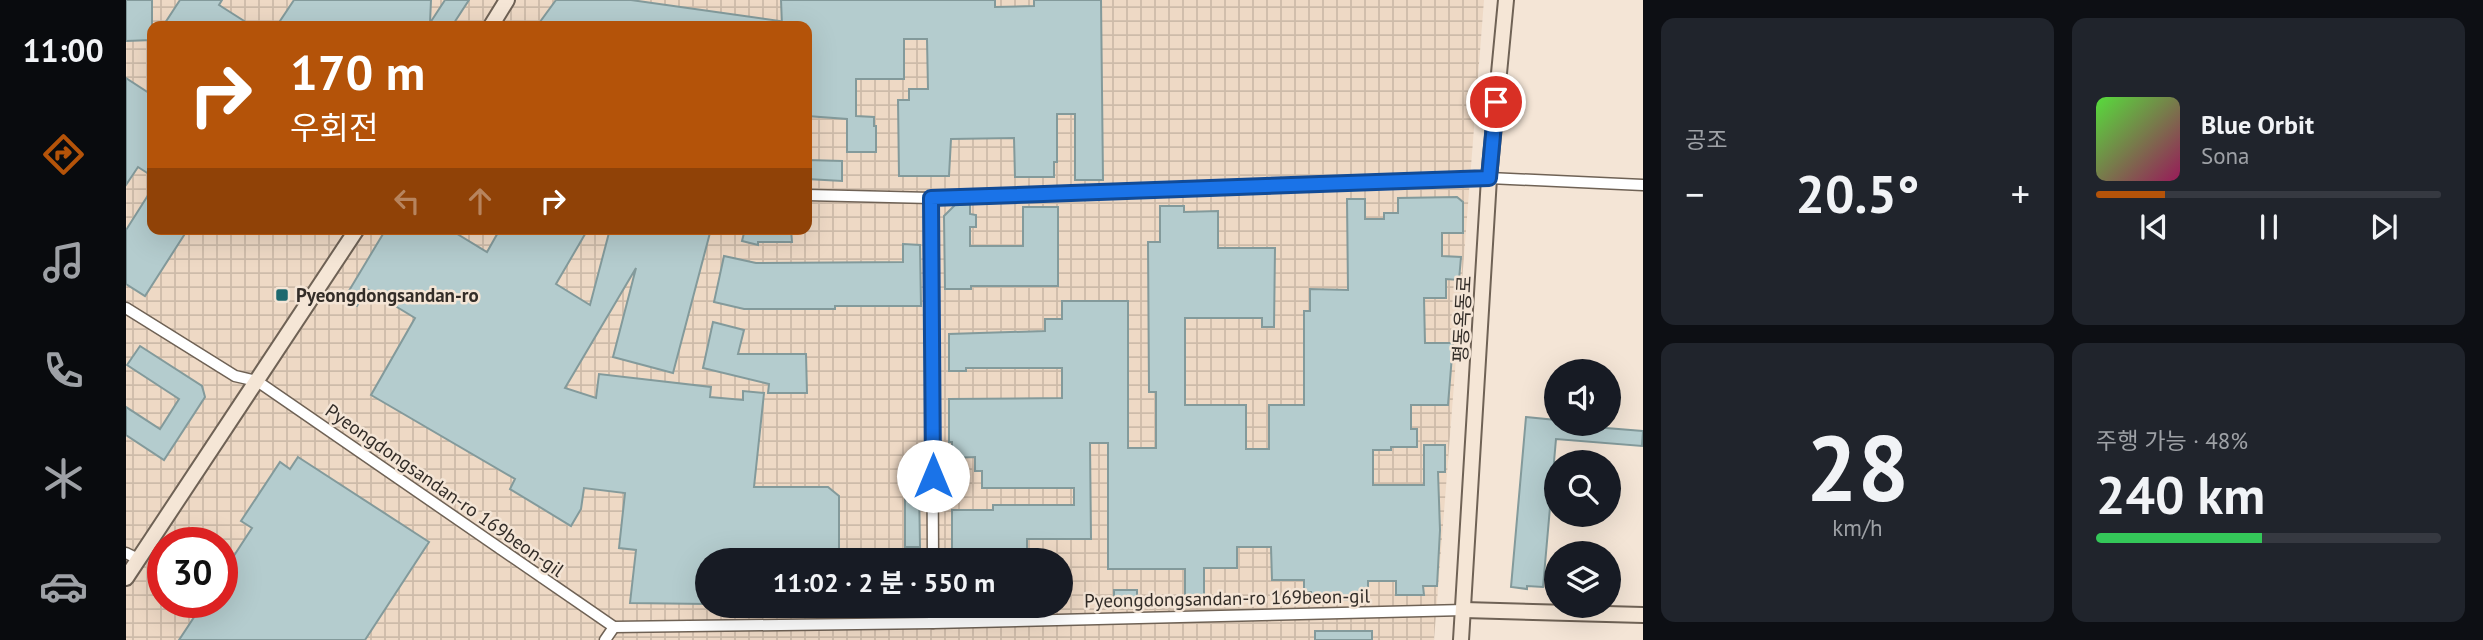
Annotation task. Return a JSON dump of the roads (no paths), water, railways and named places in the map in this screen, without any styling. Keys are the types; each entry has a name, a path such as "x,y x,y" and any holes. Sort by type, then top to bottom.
{"street":[{"path":"494,21 507,0"},
{"name":"평동옥동로","path":"1461,640 1489,178 1506,0"},
{"path":"812,195 931,198 1489,178 1643,185"},
{"path":"931,198 933,548"},
{"path":"126,578 132,556 257,381 353,235"},
{"path":"126,308 235,376 257,381"},
{"name":"Pyeongdongsandan-ro 169beon-gil","path":"257,381 614,627 933,623 1464,610"},
{"path":"1464,610 1643,615"},
{"path":"933,618 933,623"},
{"path":"606,640 614,627"}],"place":[{"name":"Pyeongdongsandan-ro","path":"282,295"}]}
